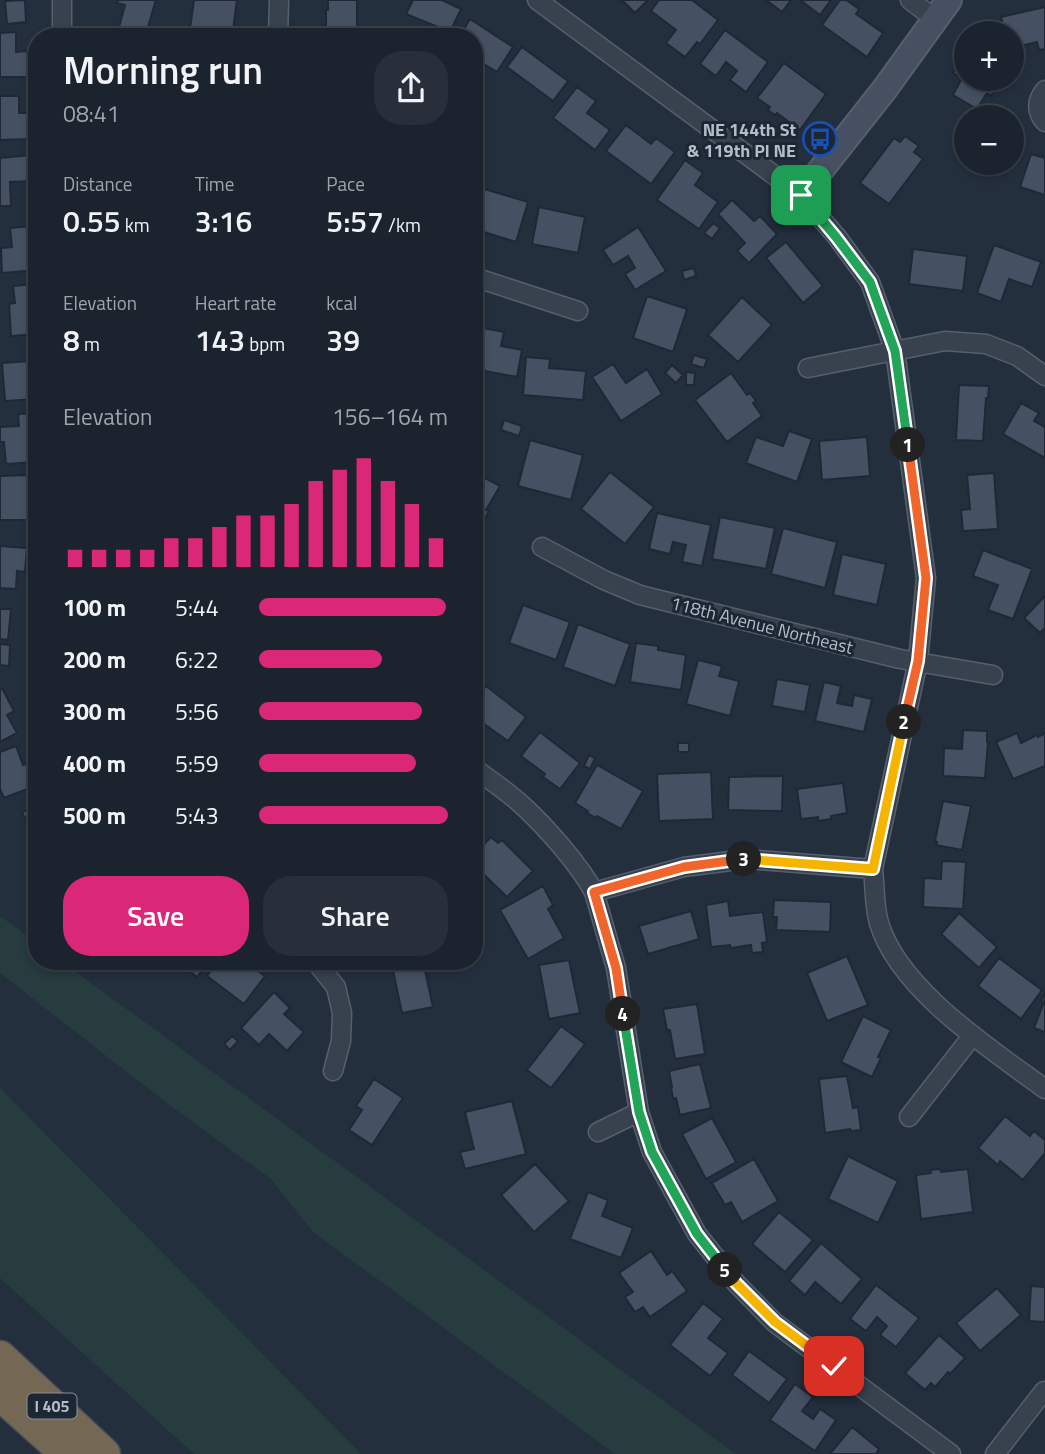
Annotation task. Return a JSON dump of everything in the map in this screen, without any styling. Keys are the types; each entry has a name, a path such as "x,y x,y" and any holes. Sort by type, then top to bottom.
{"highway":[{"name":"I 405","path":"0,1357 104,1454"},
{"name":"I 405","path":"0,1394 66,1454"}],"street":[{"path":"62,0 62,28"},
{"path":"278,28 279,0"},
{"path":"537,0 801,195 870,282 895,351 926,578 918,661 873,869 879,922 894,957 921,990 973,1035 1045,1089"},
{"path":"801,195 884,90 942,9 910,0"},
{"path":"1045,90 1038,102 1040,116 1045,122"},
{"path":"483,281 578,311"},
{"path":"807,368 945,341 986,344 1017,356 1045,376"},
{"name":"118th Avenue Northeast","path":"542,547 604,580 640,595 900,659 993,675"},
{"path":"483,775 521,804 563,848 594,892 616,968 639,1112 652,1152 697,1234 736,1283 775,1322 951,1454"},
{"path":"594,892 684,867 746,859 873,869"},
{"path":"322,970 336,988 342,1013 341,1041 332,1071"},
{"path":"909,1118 973,1035"},
{"path":"598,1132 639,1112"},
{"path":"995,1454 1044,1391"}],"green space":[{"path":"0,916 28,936 28,970 73,970 736,1454 615,1454 312,1231 271,1179 168,1104 0,973"},
{"path":"0,1088 361,1454 194,1454 0,1278"}],"building":[{"path":"25,0 26,22 7,24 5,1"},
{"path":"118,0 156,0 148,28 119,28 125,5 117,3"},
{"path":"194,0 237,0 233,28 190,28"},
{"path":"328,0 357,0 357,28 321,28 326,26"},
{"path":"413,0 442,0 461,9 452,28 440,28 406,14"},
{"path":"619,0 648,0 635,13"},
{"path":"659,0 692,0 718,20 700,44 697,42 685,57 666,43 676,30 651,11"},
{"path":"766,0 791,0 782,12"},
{"path":"800,0 831,0 820,15"},
{"path":"840,0 846,0 859,9 856,14 883,33 867,57 822,25"},
{"path":"1045,7 1045,49 1039,50 1037,42 1024,45 1024,21 1002,21 1001,17"},
{"path":"470,19 513,47 497,72 483,63 483,28 464,28"},
{"path":"725,30 768,62 746,92 730,80 737,71 726,62 716,76 700,64"},
{"path":"16,32 16,52 27,51 28,77 0,77 0,33"},
{"path":"522,47 568,81 553,101 507,67"},
{"path":"784,63 826,94 800,130 777,113 775,115 768,110 770,107 757,98"},
{"path":"577,87 596,101 587,113 610,130 595,150 553,118"},
{"path":"955,91 994,91 991,96 987,93 980,105 970,105 953,95"},
{"path":"0,96 19,96 19,113 28,113 28,139 0,140"},
{"path":"626,125 651,144 656,138 675,152 651,184 606,151"},
{"path":"905,136 919,146 914,152 923,159 889,204 860,183 894,138 900,142"},
{"path":"1031,154 1045,158 1045,195 1020,187"},
{"path":"28,155 28,181 10,182 11,206 0,206 0,158"},
{"path":"685,160 703,173 695,185 718,202 699,229 657,200"},
{"path":"483,189 528,202 516,242 483,232"},
{"path":"732,200 754,221 760,216 777,234 749,263 737,251 745,243 718,214"},
{"path":"539,207 585,217 578,253 532,244"},
{"path":"713,223 720,228 712,239 704,233"},
{"path":"28,226 28,271 2,273 1,248 12,247 10,228"},
{"path":"638,227 666,271 635,290 625,274 635,268 628,256 613,265 603,250"},
{"path":"786,242 823,286 803,303 766,258"},
{"path":"994,245 1041,262 1032,287 1009,279 1001,302 977,293"},
{"path":"913,249 967,256 963,291 909,284"},
{"path":"694,268 696,276 684,280 682,271"},
{"path":"28,285 28,335 11,336 9,304 15,303 13,286"},
{"path":"647,296 687,309 673,352 633,338"},
{"path":"742,297 772,325 738,362 708,335"},
{"path":"483,328 504,332 501,346 522,350 517,377 483,371"},
{"path":"694,355 707,359 704,368 691,364"},
{"path":"526,357 550,359 549,368 586,371 583,400 523,395"},
{"path":"28,361 28,400 5,401 2,363"},
{"path":"613,364 626,383 647,369 662,394 621,421 592,377"},
{"path":"672,365 683,375 676,383 665,373"},
{"path":"686,372 695,373 694,385 686,385"},
{"path":"731,373 747,395 750,393 756,401 753,403 762,416 727,442 695,400"},
{"path":"959,385 989,386 983,441 956,440"},
{"path":"1021,403 1039,413 1034,421 1045,427 1045,458 1003,434"},
{"path":"28,413 28,462 6,464 4,442 0,442 0,427 19,426 18,414"},
{"path":"504,420 522,426 519,436 501,430"},
{"path":"789,431 812,439 797,482 746,463 756,437 783,446"},
{"path":"867,437 870,476 822,480 819,441"},
{"path":"530,440 583,455 571,500 518,486"},
{"path":"610,472 654,507 625,544 581,509"},
{"path":"994,473 998,529 963,531 961,510 970,509 967,475"},
{"path":"27,475 28,520 0,520 0,476"},
{"path":"483,477 500,486 486,510 489,511 484,520"},
{"path":"657,513 711,525 702,566 682,562 686,545 673,542 670,554 649,549"},
{"path":"720,517 775,528 766,569 712,559"},
{"path":"783,528 837,542 825,588 771,574"},
{"path":"0,546 27,548 25,572 17,571 16,589 0,588"},
{"path":"983,550 1032,569 1013,619 988,610 998,585 973,576"},
{"path":"842,554 886,564 877,605 833,595"},
{"path":"1045,596 1045,628 1040,633 1024,618"},
{"path":"523,605 570,622 556,660 509,643"},
{"path":"0,609 11,609 8,640 0,639"},
{"path":"578,624 630,644 615,686 563,667"},
{"path":"636,643 658,646 658,650 686,655 681,690 630,682"},
{"path":"0,644 10,645 9,666 0,665"},
{"path":"698,660 722,666 719,676 739,681 730,716 686,704"},
{"path":"777,679 810,685 805,712 772,706"},
{"path":"824,682 841,686 837,703 852,706 854,695 872,699 864,732 815,721"},
{"path":"486,686 526,717 508,741 483,726 483,690"},
{"path":"2,688 14,711 7,715 17,733 0,742 0,690"},
{"path":"963,730 987,731 985,778 943,776 944,748 962,749"},
{"path":"540,732 580,763 560,789 521,756"},
{"path":"1017,733 1021,743 1045,733 1045,766 1013,779 996,742"},
{"path":"678,743 689,743 689,752 678,752"},
{"path":"16,746 23,765 27,764 28,767 28,789 4,798 0,789 0,752"},
{"path":"589,755 595,758 590,769 584,766"},
{"path":"597,765 643,791 621,829 587,813 588,811 575,803"},
{"path":"711,772 713,819 659,821 657,774"},
{"path":"783,776 782,811 728,810 729,777"},
{"path":"843,783 847,813 818,821 818,817 801,819 797,789"},
{"path":"943,801 971,806 962,850 936,845"},
{"path":"28,809 28,822 22,813"},
{"path":"491,837 498,843 502,840 533,871 507,897 483,874 483,845"},
{"path":"942,861 966,862 963,909 923,907 924,878 941,879"},
{"path":"543,886 553,905 548,909 564,938 528,959 500,910"},
{"path":"774,900 831,902 830,932 776,930 777,917 773,917"},
{"path":"728,901 730,916 763,912 767,942 762,943 763,952 752,953 751,945 711,947 706,905"},
{"path":"691,911 699,939 648,954 639,926"},
{"path":"959,913 997,947 979,968 941,934"},
{"path":"847,956 868,1005 827,1021 807,973"},
{"path":"999,958 1042,990 1021,1019 978,986"},
{"path":"569,960 580,1013 549,1019 539,965"},
{"path":"188,970 202,970 197,977"},
{"path":"211,970 257,970 265,976 244,1004 207,976"},
{"path":"393,970 425,970 433,1007 402,1013"},
{"path":"274,992 290,1008 284,1014 304,1032 287,1051 269,1034 259,1045 241,1028"},
{"path":"1045,993 1045,1032 1034,1028"},
{"path":"697,1004 705,1054 675,1059 663,1009"},
{"path":"863,1016 891,1030 872,1077 841,1062"},
{"path":"561,1026 585,1044 551,1088 527,1070"},
{"path":"232,1036 238,1041 230,1050 224,1044"},
{"path":"700,1064 711,1108 680,1115 676,1098 673,1099 669,1071"},
{"path":"847,1076 853,1108 858,1107 861,1130 825,1133 819,1079"},
{"path":"374,1079 403,1098 372,1145 349,1130 362,1110 356,1106"},
{"path":"512,1101 526,1154 465,1169 460,1152 474,1149 465,1112"},
{"path":"1005,1116 1030,1136 1034,1131 1045,1140 1045,1153 1023,1180 1000,1161 998,1165 978,1148"},
{"path":"712,1118 736,1162 706,1179 682,1134"},
{"path":"848,1156 898,1181 878,1223 828,1199"},
{"path":"754,1159 778,1201 742,1222 731,1202 725,1205 712,1183"},
{"path":"535,1164 569,1201 534,1232 501,1195"},
{"path":"940,1169 941,1172 968,1169 973,1212 921,1219 916,1175"},
{"path":"588,1192 608,1200 602,1216 633,1228 621,1258 570,1239"},
{"path":"779,1212 813,1240 785,1272 752,1244"},
{"path":"821,1243 862,1279 841,1304 815,1282 805,1295 789,1281"},
{"path":"651,1251 667,1275 672,1271 687,1291 650,1317 643,1307 635,1312 625,1297 633,1292 619,1273"},
{"path":"876,1285 919,1318 896,1347 880,1335 887,1326 877,1317 866,1331 850,1319"},
{"path":"1031,1286 1045,1287 1045,1322 1029,1321"},
{"path":"997,1288 1021,1315 980,1351 956,1323"},
{"path":"703,1303 723,1319 708,1338 728,1353 710,1376 670,1345"},
{"path":"939,1335 965,1358 935,1387 931,1383 925,1390 905,1373"},
{"path":"749,1351 787,1379 769,1403 732,1375"},
{"path":"795,1384 813,1397 802,1411 813,1419 820,1409 836,1420 815,1451 770,1420"},
{"path":"852,1427 879,1449 876,1454 830,1454"}],"place":[{"name":"NE 144th St & 119th Pl NE","path":"820,139"}],"route":[{"path":"801,195 870,282 895,351 926,578 918,661 873,869 746,859 684,867 594,892 616,968 639,1112 652,1152 697,1234 736,1283 775,1322 834,1366"}]}
